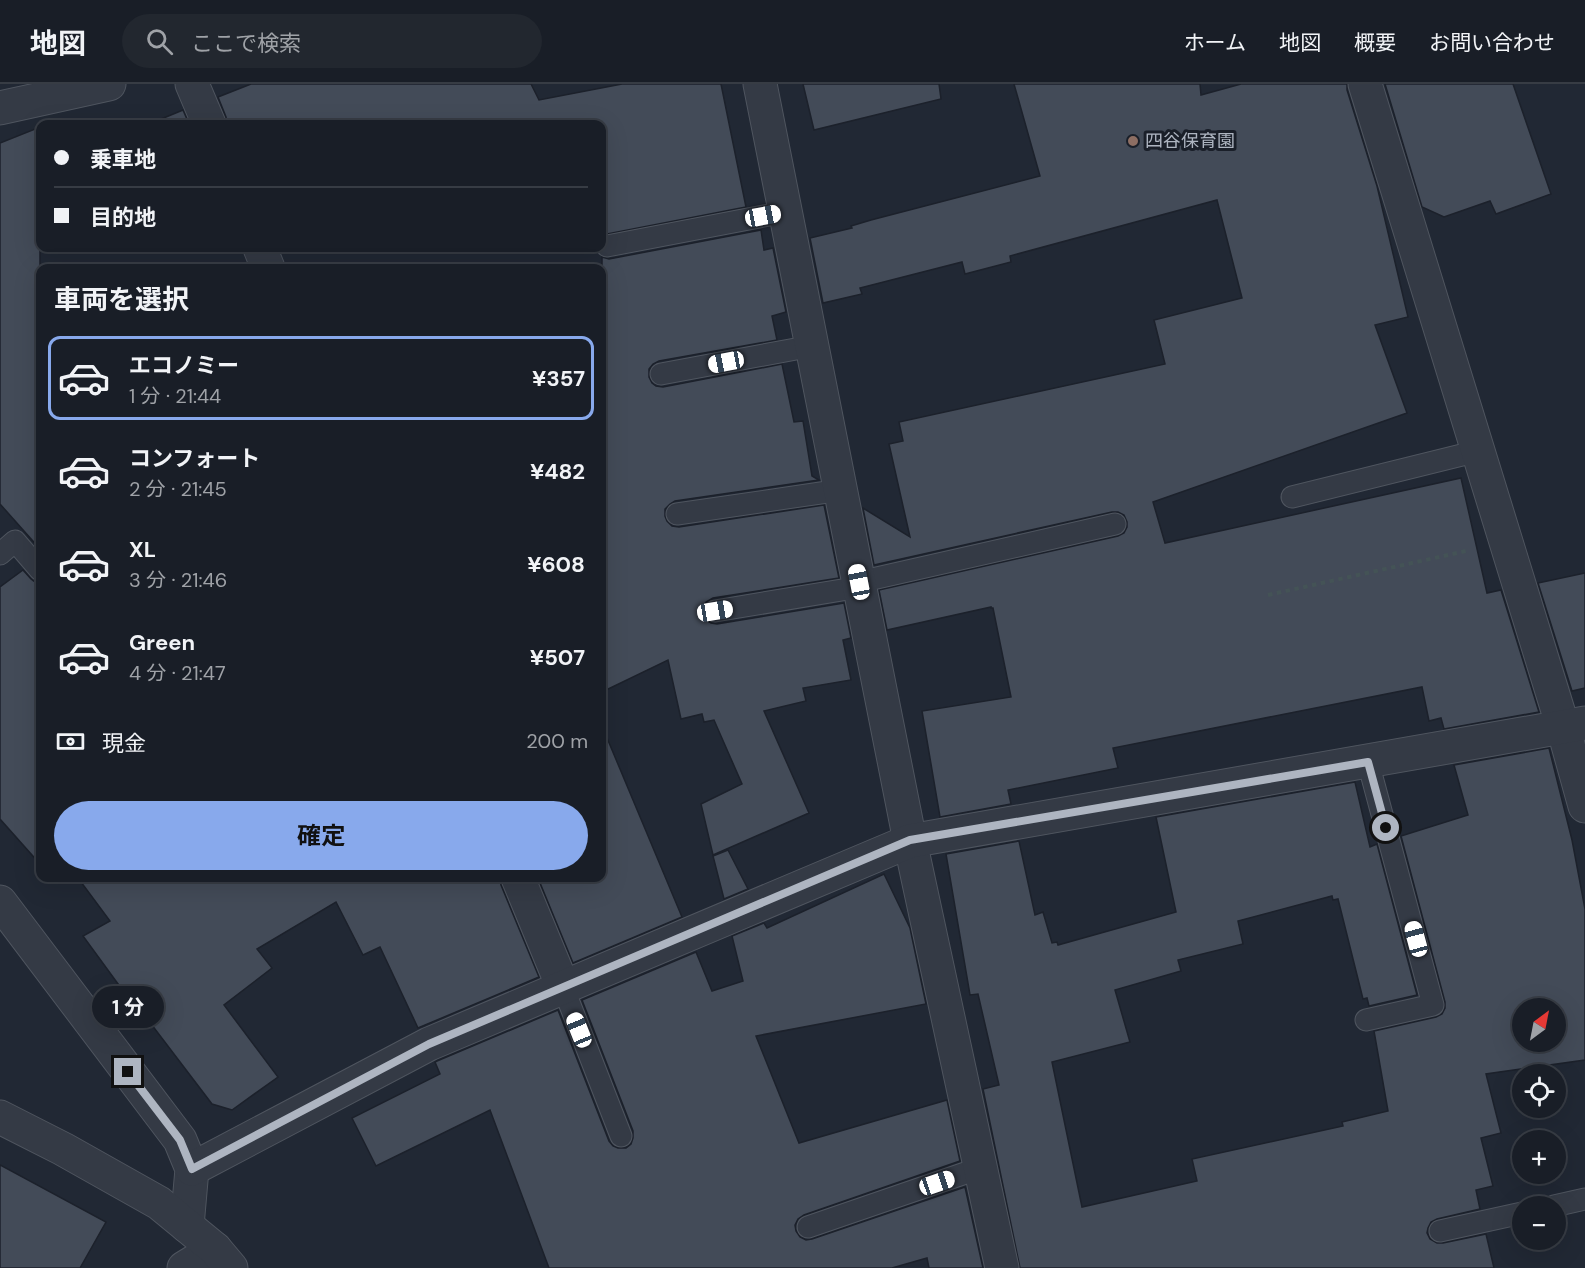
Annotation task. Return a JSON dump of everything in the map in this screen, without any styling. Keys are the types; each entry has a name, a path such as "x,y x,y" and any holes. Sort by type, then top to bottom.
{"street":[{"path":"0,108 109,84"},
{"path":"192,84 207,120"},
{"path":"760,84 910,840 1002,1268"},
{"path":"1365,84 1506,542 1574,725 1585,806"},
{"path":"192,1169 429,1044 910,840 1574,725"},
{"path":"520,882 562,987"},
{"path":"0,902 180,1140 192,1169 187,1226"},
{"path":"0,1117 63,1149 159,1203 223,1258"},
{"path":"184,1268 223,1258"}],"lane":[{"path":"607,246 785,212"},
{"path":"661,374 812,346"},
{"path":"1292,497 1478,451"},
{"path":"677,514 841,490"},
{"path":"715,611 860,585 1115,524"},
{"path":"0,554 15,541 36,565"},
{"path":"1366,1020 1433,1005 1368,762"},
{"path":"562,987 621,1136"},
{"path":"808,1227 980,1168"},
{"path":"1566,1203 1585,1199"},
{"path":"1440,1231 1512,1215"}],"path":[{"path":"1268,595 1506,542"}],"building":[{"path":"251,84 531,84 539,100 622,84 721,84 746,207 606,234 606,120 226,120 218,97"},
{"path":"803,84 939,84 941,99 814,130"},
{"path":"1014,84 1200,84 1201,95 1241,84 1347,84 1377,186 1408,317 1375,325 1407,413 1153,502 1165,543 1461,478 1487,593 1501,590 1539,712 1444,729 1441,718 1429,721 1422,687 1113,748 1118,768 1008,790 1011,804 940,817 922,711 1011,697 993,608 887,630 879,590 1118,536 1124,533 1127,522 1124,515 1112,512 874,565 863,508 910,537 889,444 903,441 899,422 1165,364 1154,320 1242,298 1217,200 1010,256 1011,262 965,274 962,262 860,288 862,294 823,303 810,238 1040,176"},
{"path":"1385,84 1513,84 1551,194 1496,214 1490,201 1444,217 1422,207"},
{"path":"183,110 187,120 159,120"},
{"path":"36,129 36,252 40,252 40,264 36,264 36,544 0,504 0,143"},
{"path":"761,230 764,250 773,248 786,312 772,316 777,340 659,361 649,369 649,377 656,386 663,387 782,364 794,422 803,421 812,476 819,480 675,501 665,509 665,516 672,526 679,527 824,505 839,578 713,598 706,602 702,612 706,620 717,624 844,603 851,638 843,640 851,680 803,688 806,701 764,711 809,813 713,855 701,804 742,784 714,720 704,722 702,714 681,719 668,660 606,690 606,264 602,264 602,257 609,259"},
{"path":"23,570 36,582 36,860 0,819 0,587"},
{"path":"1585,573 1585,688 1572,691 1538,583"},
{"path":"606,736 682,917 573,963 540,882 606,882"},
{"path":"1549,748 1572,840 1585,909 1585,1060 1557,1064 1512,1064 1512,1070 1486,1074 1501,1133 1481,1138 1493,1186 1476,1190 1480,1209 1437,1219 1431,1222 1428,1228 1427,1233 1430,1239 1437,1243 1486,1234 1494,1268 1020,1268 983,1089 999,1085 978,994 970,995 946,854 1019,841 1035,915 1043,912 1052,943 1057,942 1058,945 1176,912 1156,817 1355,782 1370,847 1377,844 1417,995 1369,1006 1367,998 1363,999 1338,899 1333,900 1332,896 1238,921 1243,944 1178,960 1181,971 1115,990 1130,1042 1052,1062 1082,1207 1197,1181 1192,1159 1343,1126 1342,1122 1388,1111 1374,1031 1436,1017 1442,1014 1445,1008 1401,836 1468,815 1454,765"},
{"path":"728,850 748,889 724,899 713,856"},
{"path":"884,874 910,928 926,1004 756,1036 799,1143 947,1100 960,1161 804,1215 795,1225 796,1231 806,1240 812,1239 965,1187 983,1268 929,1268 927,1258 892,1268 549,1268 490,1110 376,1166 352,1118 440,1074 435,1062 558,1010 609,1141 613,1146 626,1148 631,1144 633,1131 582,1000 696,952 712,991 743,981 732,936 764,923 767,928"},
{"path":"81,882 501,882 539,977 418,1028 380,947 363,955 336,902 257,949 272,968 224,1005 278,1077 232,1110 212,1104 83,936 110,921"},
{"path":"0,1165 106,1222 80,1268 0,1268"}],"place":[{"name":"四谷保育園","path":"1133,141"}],"route":[{"path":"128,1072 180,1140 192,1169 429,1044 910,840 1368,762 1386,828"}]}
